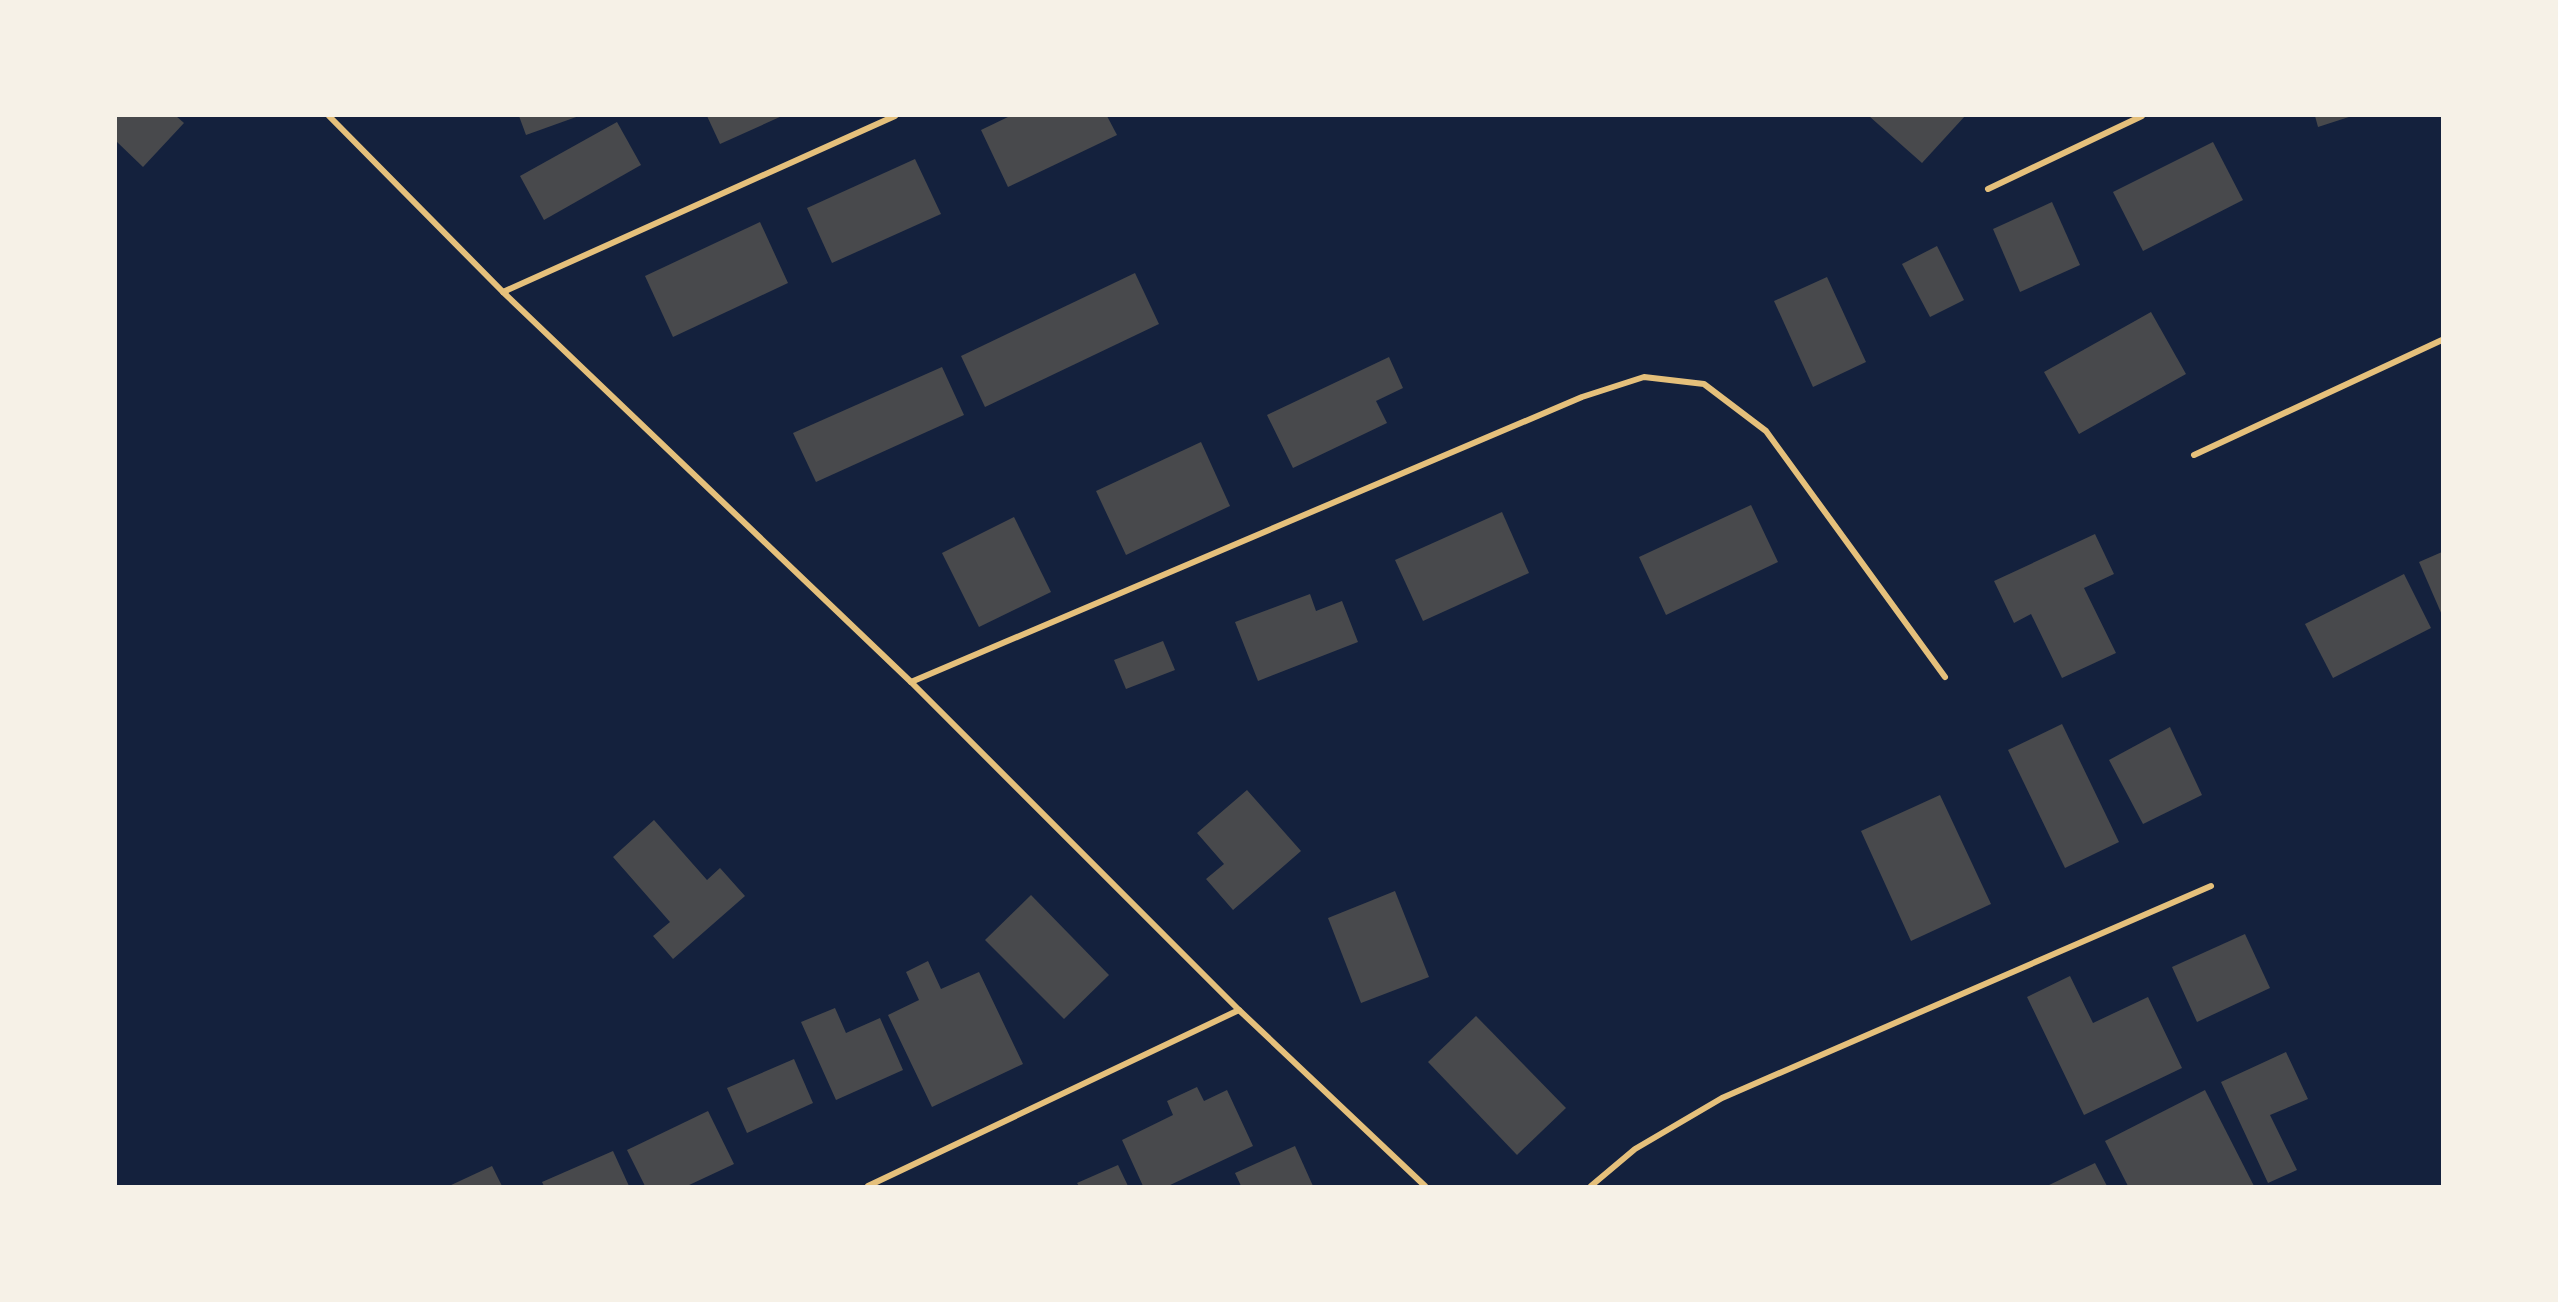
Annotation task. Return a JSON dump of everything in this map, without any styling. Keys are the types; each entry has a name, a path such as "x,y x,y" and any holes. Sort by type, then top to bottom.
{"street":[{"path":"329,116 503,292 911,682 1239,1010 1425,1186"},
{"path":"503,292 895,116"},
{"path":"1988,189 2142,116"},
{"path":"2194,455 2442,339"},
{"path":"911,682 1582,397 1644,377 1704,384 1766,431 1945,677"},
{"path":"1591,1186 1635,1149 1722,1098 2211,886"},
{"path":"868,1186 1239,1010"}],"building":[{"path":"116,116 176,116 184,123 143,167 116,141"},
{"path":"519,116 579,116 526,135"},
{"path":"707,116 782,116 720,144"},
{"path":"1010,116 1107,116 1117,135 1008,187 981,130"},
{"path":"1869,116 1965,116 1922,163"},
{"path":"2315,116 2352,116 2318,127"},
{"path":"617,122 641,165 544,220 520,176"},
{"path":"2213,142 2243,200 2143,251 2113,192"},
{"path":"915,159 941,214 832,263 807,208"},
{"path":"2052,202 2080,265 2020,292 1993,229"},
{"path":"760,222 788,283 673,337 645,276"},
{"path":"1937,246 1964,300 1930,317 1902,264"},
{"path":"1135,273 1159,324 985,407 961,356"},
{"path":"1827,277 1866,362 1813,387 1774,301"},
{"path":"2151,312 2186,374 2079,434 2044,372"},
{"path":"1389,357 1403,388 1376,401 1387,423 1293,468 1267,415"},
{"path":"942,367 964,415 816,482 793,433"},
{"path":"1201,442 1230,506 1126,555 1096,491"},
{"path":"1751,505 1778,562 1666,615 1639,557"},
{"path":"1502,512 1529,573 1423,621 1395,560"},
{"path":"1014,517 1051,592 979,627 942,553"},
{"path":"2095,534 2114,574 2084,588 2116,653 2062,678 2031,614 2014,623 1994,581"},
{"path":"2442,552 2442,615 2419,562"},
{"path":"2404,574 2431,628 2333,678 2305,624"},
{"path":"1310,594 1316,611 1342,601 1358,642 1258,681 1235,622"},
{"path":"1163,641 1175,670 1126,689 1114,660"},
{"path":"2062,724 2119,842 2065,868 2008,750"},
{"path":"2170,727 2202,795 2143,824 2109,760"},
{"path":"1247,790 1301,851 1233,910 1206,879 1224,864 1197,833"},
{"path":"1940,795 1991,904 1911,941 1861,831"},
{"path":"654,820 707,880 720,868 745,896 673,959 653,936 670,922 613,857"},
{"path":"1395,891 1429,977 1361,1003 1328,918"},
{"path":"1031,895 1109,975 1064,1019 985,940"},
{"path":"2245,934 2270,988 2197,1022 2172,967"},
{"path":"928,961 941,989 979,972 1023,1064 932,1107 888,1015 919,1000 906,972"},
{"path":"2070,976 2093,1023 2148,997 2182,1068 2084,1115 2027,997"},
{"path":"835,1008 846,1033 880,1018 903,1070 836,1100 801,1022"},
{"path":"1476,1016 1566,1108 1517,1155 1428,1062"},
{"path":"2286,1052 2308,1099 2270,1115 2297,1170 2268,1183 2221,1082"},
{"path":"794,1059 813,1103 747,1133 727,1088"},
{"path":"1197,1087 1204,1101 1227,1090 1253,1146 1168,1186 1143,1186 1122,1140 1173,1115 1167,1101"},
{"path":"2205,1090 2254,1186 2128,1186 2105,1141"},
{"path":"708,1111 734,1164 687,1186 645,1186 627,1150"},
{"path":"1295,1146 1313,1186 1241,1186 1235,1173"},
{"path":"613,1151 629,1186 544,1186 542,1182"},
{"path":"2095,1163 2107,1186 2047,1186"},
{"path":"1118,1165 1128,1186 1079,1186 1077,1183"},
{"path":"492,1166 502,1186 449,1186"}]}
